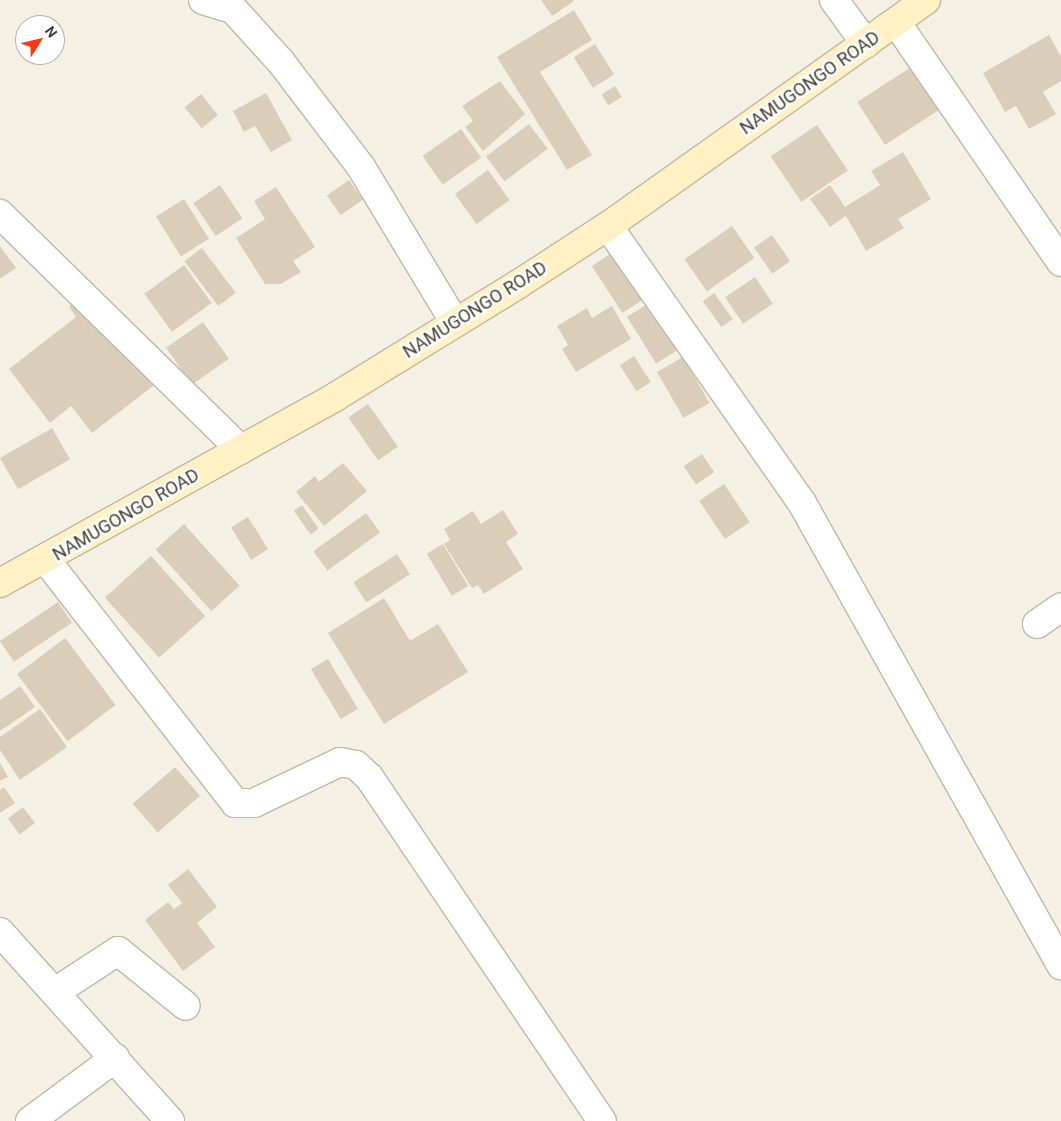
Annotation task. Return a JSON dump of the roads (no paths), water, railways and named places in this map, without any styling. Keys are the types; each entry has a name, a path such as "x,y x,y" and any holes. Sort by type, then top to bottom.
{"main road":[{"name":"NAMUGONGO ROAD","path":"0,583 46,560 241,450 455,323 608,226 926,0"}],"street":[{"path":"203,0 234,9 281,62 361,167 455,323"},
{"path":"834,0 866,44"},
{"path":"896,22 1061,262"},
{"path":"0,214 241,450"},
{"path":"608,226 802,503 1060,962"},
{"path":"46,560 235,803 254,803 340,762 356,765 369,777 602,1121"},
{"path":"1037,624 1061,607"},
{"path":"0,932 170,1121"},
{"path":"55,992 118,951 186,1006"},
{"path":"30,1121 115,1058"}]}
